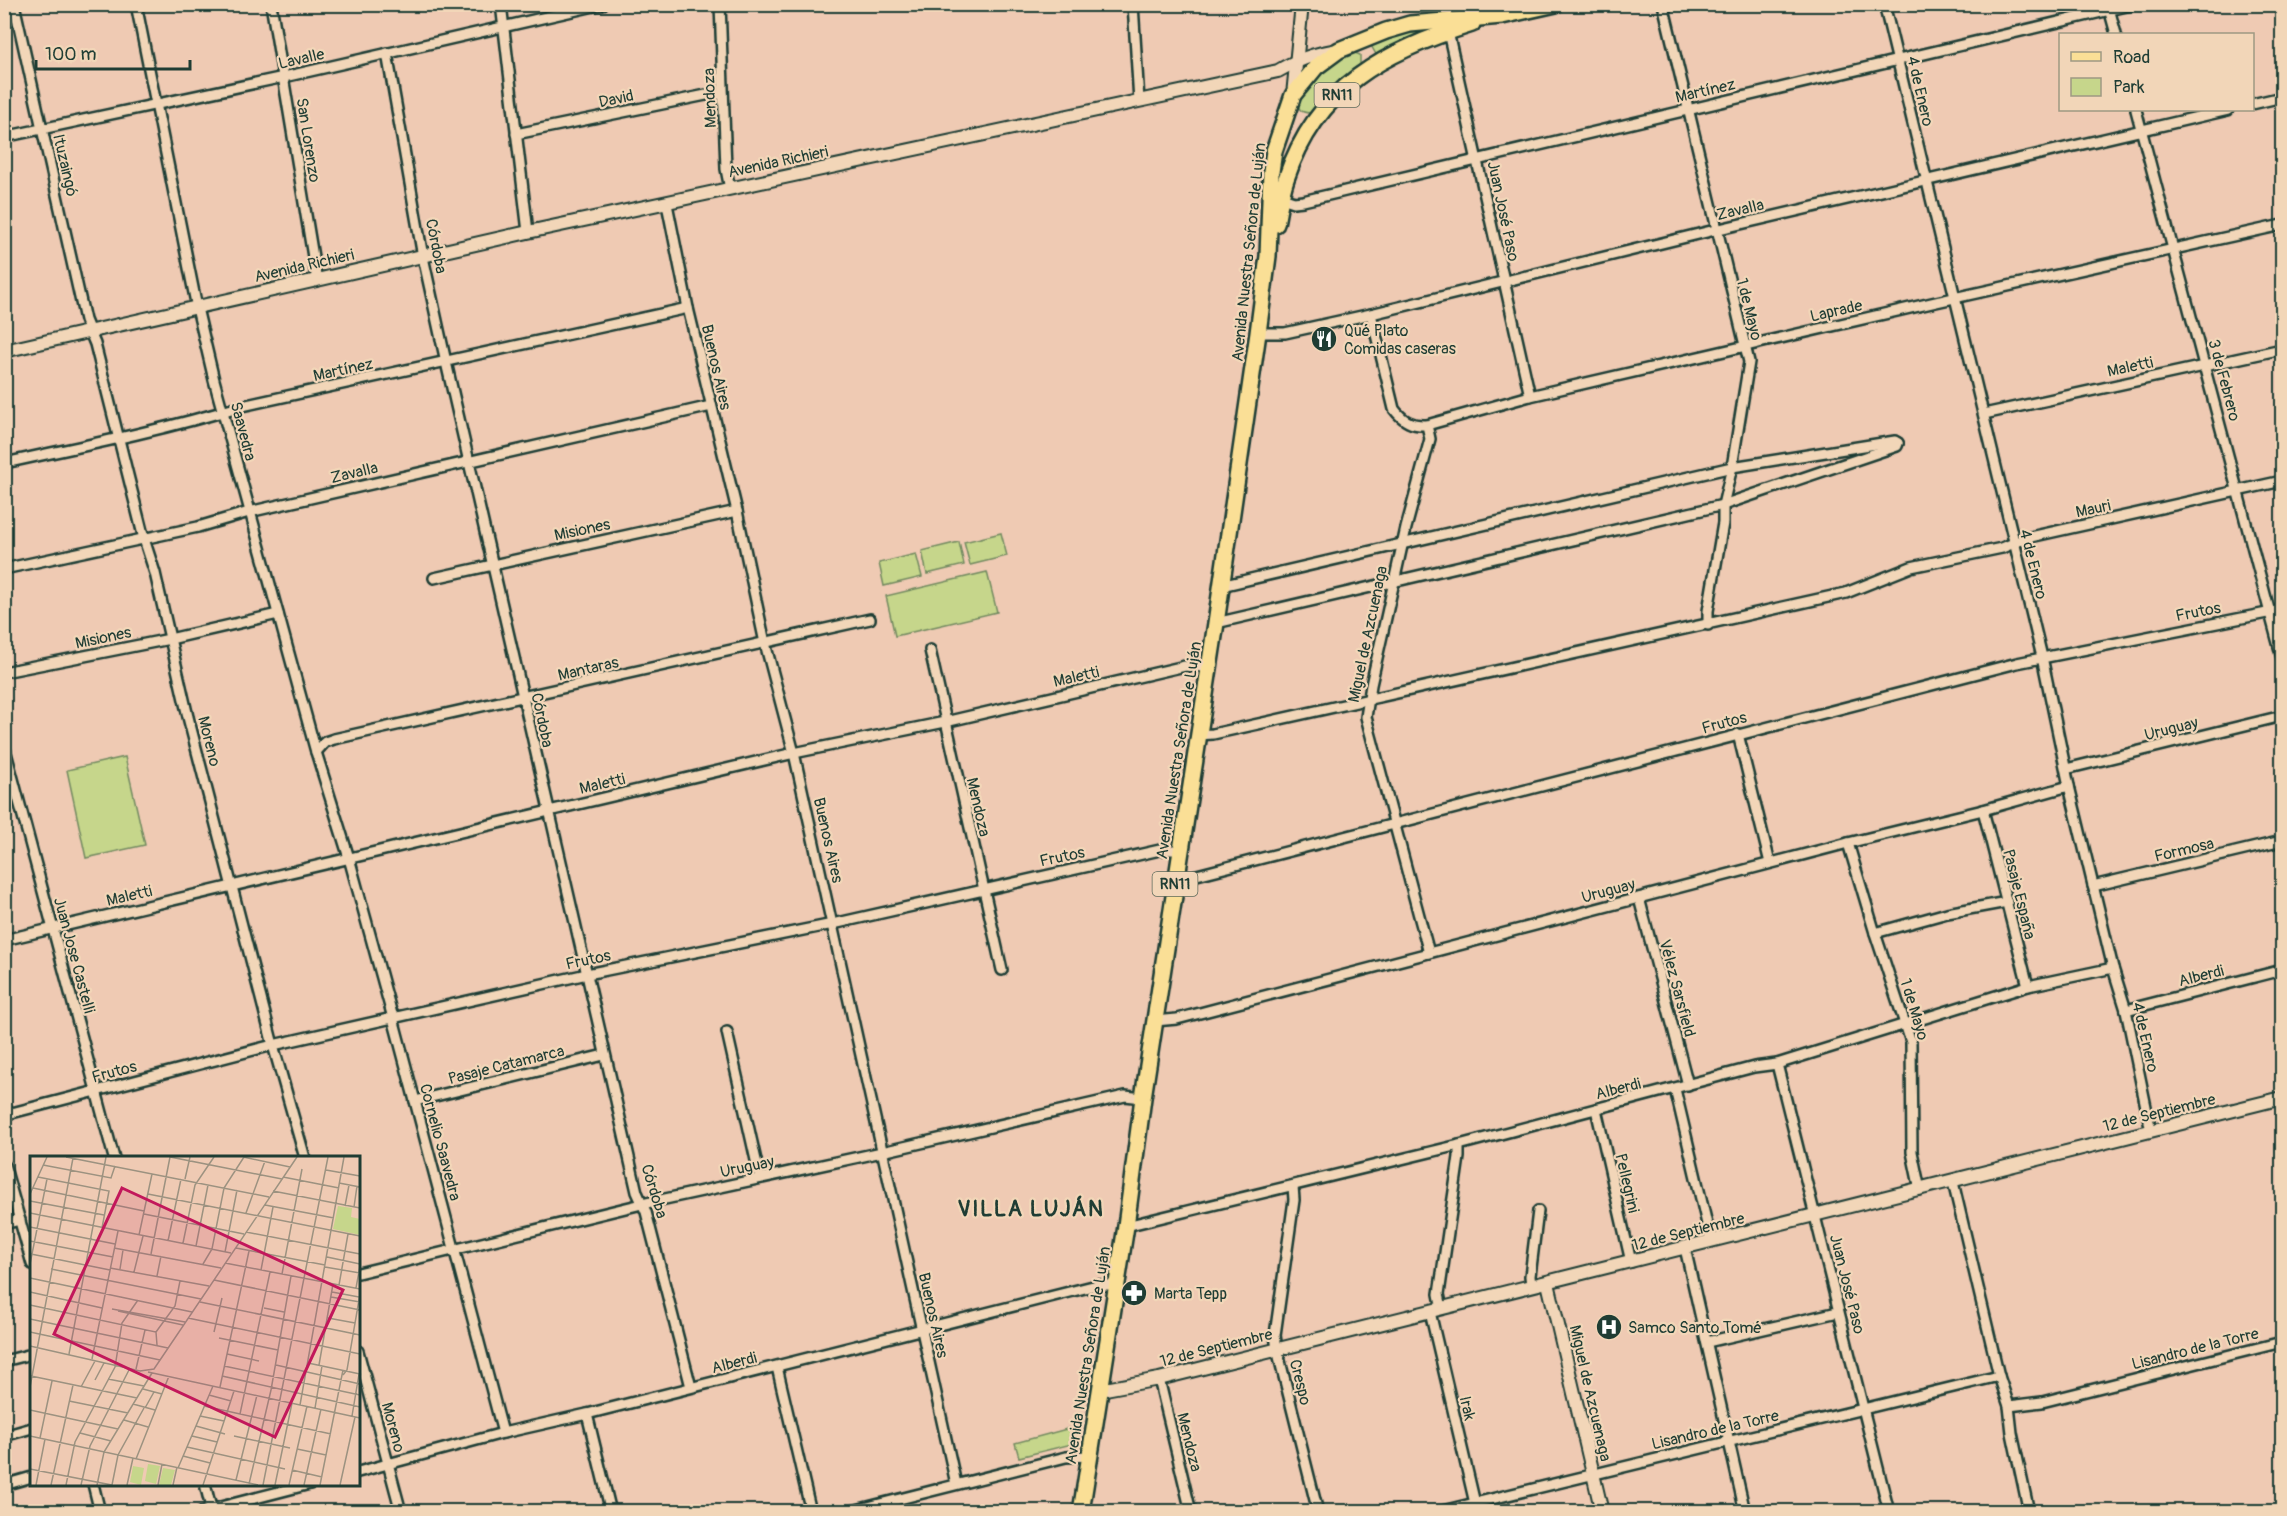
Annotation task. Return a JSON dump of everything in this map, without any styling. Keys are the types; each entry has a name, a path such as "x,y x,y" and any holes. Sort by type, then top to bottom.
{"main road":[{"name":"Avenida Richieri","path":"1339,50 1410,24 1556,4"},
{"name":"RN11","path":"1268,256 1290,167 1315,119 1371,66 1401,49 1499,13"},
{"name":"RN11","path":"1359,41 1370,50 1371,66"},
{"name":"Avenida Nuestra Señora de Luján","path":"1081,1512 1117,1286 1258,333 1268,256 1274,151 1291,99 1316,67 1339,50"},
{"name":"RN11","path":"1291,99 1291,112 1298,119 1304,121 1315,119"}],"street":[{"name":"Ituzaingó","path":"14,4 89,331"},
{"name":"Saavedra","path":"136,4 197,308 214,380 316,752 349,858"},
{"name":"San Lorenzo","path":"271,4 317,281"},
{"path":"501,4 528,232"},
{"name":"Lavalle","path":"4,137 284,77 603,4"},
{"name":"Mendoza","path":"720,4 726,169 730,189"},
{"path":"1133,4 1139,101"},
{"path":"1291,99 1302,4"},
{"name":"1 de Mayo","path":"1663,4 1715,230 1749,362 1732,467 1723,504 1723,523 1708,611 1708,625"},
{"name":"4 de Enero","path":"1884,4 2042,657 2093,886 2126,1010 2151,1131"},
{"name":"Martínez","path":"1282,198 1294,202 1303,201 1899,61 2109,8 2135,4"},
{"path":"2109,8 2116,33"},
{"name":"Juan José Paso","path":"1448,32 1530,396"},
{"name":"Avenida Richieri","path":"4,351 528,232 1278,71 1297,60 1339,50"},
{"name":"Córdoba","path":"387,53 423,257 468,461 637,1192 692,1387"},
{"name":"David","path":"516,134 706,95 723,94"},
{"path":"2254,104 2283,97"},
{"name":"3 de Febrero","path":"2136,111 2283,658"},
{"name":"Zavalla","path":"1258,333 1284,333 1371,314 1715,230 2224,111"},
{"name":"Buenos Aires","path":"667,204 688,308 737,511 765,643 794,753 833,924 956,1484"},
{"name":"Laprade","path":"1426,425 1530,396 2283,225"},
{"name":"Martínez","path":"4,463 119,438 224,411 688,308"},
{"path":"1371,314 1394,408 1400,417 1416,426 1426,425"},
{"name":"Moreno","path":"89,331 95,344 144,539 155,573 231,886 304,1156"},
{"name":"Maletti","path":"1984,414 2283,349"},
{"name":"Zavalla","path":"4,569 198,527 249,512 711,406"},
{"name":"Miguel de Azcuenaga","path":"1426,425 1430,439 1394,582 1366,717 1429,953"},
{"path":"1216,623 1723,504 1897,446 1898,443 1895,441 1732,467 1221,586"},
{"name":"Mauri","path":"1198,735 1213,734 1368,702 1846,593 1911,567 2014,544 2026,538 2283,481"},
{"name":"Misiones","path":"434,578 737,511"},
{"name":"Frutos","path":"1176,877 1193,876 2042,657 2283,610"},
{"name":"Misiones","path":"4,672 170,639 278,614"},
{"name":"Mantaras","path":"316,752 326,742 334,739 870,619"},
{"name":"Mendoza","path":"930,650 1002,970"},
{"name":"Maletti","path":"4,940 794,753 945,722 1185,666 1208,667"},
{"name":"Uruguay","path":"2066,769 2283,716"},
{"path":"1738,734 1770,863"},
{"name":"Juan Jose Castelli","path":"4,745 6,761 113,1156"},
{"name":"Uruguay","path":"1155,1021 1177,1019 2069,786"},
{"name":"Pasaje España","path":"1983,810 2028,986"},
{"name":"Formosa","path":"2093,886 2283,841"},
{"name":"1 de Mayo","path":"1848,843 1912,1051 1912,1152 1920,1190"},
{"name":"Frutos","path":"4,1115 273,1046 587,974 833,924 982,888 1160,850 1181,850"},
{"name":"Cornelio Saavedra","path":"349,858 503,1433"},
{"name":"Vélez Sarsfield","path":"1639,898 1688,1085"},
{"path":"1875,933 1947,913 2007,902"},
{"name":"Alberdi","path":"1126,1226 1459,1145 1754,1067 1778,1064 2028,986 2113,968"},
{"name":"Alberdi","path":"2126,1010 2283,970"},
{"path":"727,1032 760,1178"},
{"name":"Pasaje Catamarca","path":"415,1101 604,1055"},
{"name":"Juan José Paso","path":"1778,1064 1889,1512"},
{"path":"1675,1089 1711,1241"},
{"name":"Uruguay","path":"360,1272 642,1204 1125,1096 1143,1098"},
{"name":"12 de Septiembre","path":"1100,1390 1159,1379 1548,1283 2283,1098"},
{"name":"Pellegrini","path":"1596,1109 1631,1262"},
{"path":"1436,1310 1459,1145"},
{"path":"4,1164 30,1257"},
{"path":"1953,1182 2009,1406 2012,1433 2029,1512"},
{"name":"Crespo","path":"1293,1186 1294,1200 1275,1335 1318,1512"},
{"path":"1532,1286 1530,1276 1538,1211"},
{"path":"4,1224 20,1220"},
{"path":"1685,1248 1745,1512"},
{"name":"Miguel de Azcuenaga","path":"1548,1283 1602,1512"},
{"name":"Alberdi","path":"360,1472 503,1433 777,1367 1097,1285 1117,1286"},
{"name":"Irak","path":"1436,1310 1476,1507"},
{"path":"1707,1342 1838,1312"},
{"name":"Lisandro de la Torre","path":"2009,1406 2042,1402 2283,1342"},
{"path":"4,1361 30,1354"},
{"name":"Moreno","path":"360,1358 401,1512"},
{"path":"777,1367 811,1512"},
{"name":"Lisandro de la Torre","path":"1438,1512 1476,1507 1592,1473 2000,1377"},
{"name":"Mendoza","path":"1159,1379 1191,1512"},
{"path":"586,1414 611,1512"},
{"path":"4,1436 30,1429"},
{"path":"848,1512 1066,1457 1089,1456"},
{"path":"4,1485 30,1478"},
{"path":"93,1486 100,1512"},
{"path":"205,1486 212,1510"},
{"path":"201,1512 306,1486"}],"green space":[{"path":"1448,23 1377,56 1369,42 1392,33"},
{"path":"1350,51 1360,55 1360,68 1312,113 1301,110 1297,104 1307,87 1326,68"},
{"path":"1001,533 1007,556 970,565 964,542"},
{"path":"959,542 964,565 927,574 922,551"},
{"path":"916,554 922,577 884,586 879,563"},
{"path":"987,572 997,612 895,636 886,596"},
{"path":"125,757 145,845 86,858 67,770"},
{"path":"1074,1427 1072,1444 1019,1457 1015,1443"}],"place":[{"name":"Qué Plato Comidas caseras","path":"1324,339"},
{"name":"Marta Tepp","path":"1134,1293"},
{"name":"Samco Santo Tomé","path":"1609,1327"}],"district":[{"name":"VILLA LUJÁN","path":"1031,1208"}]}
